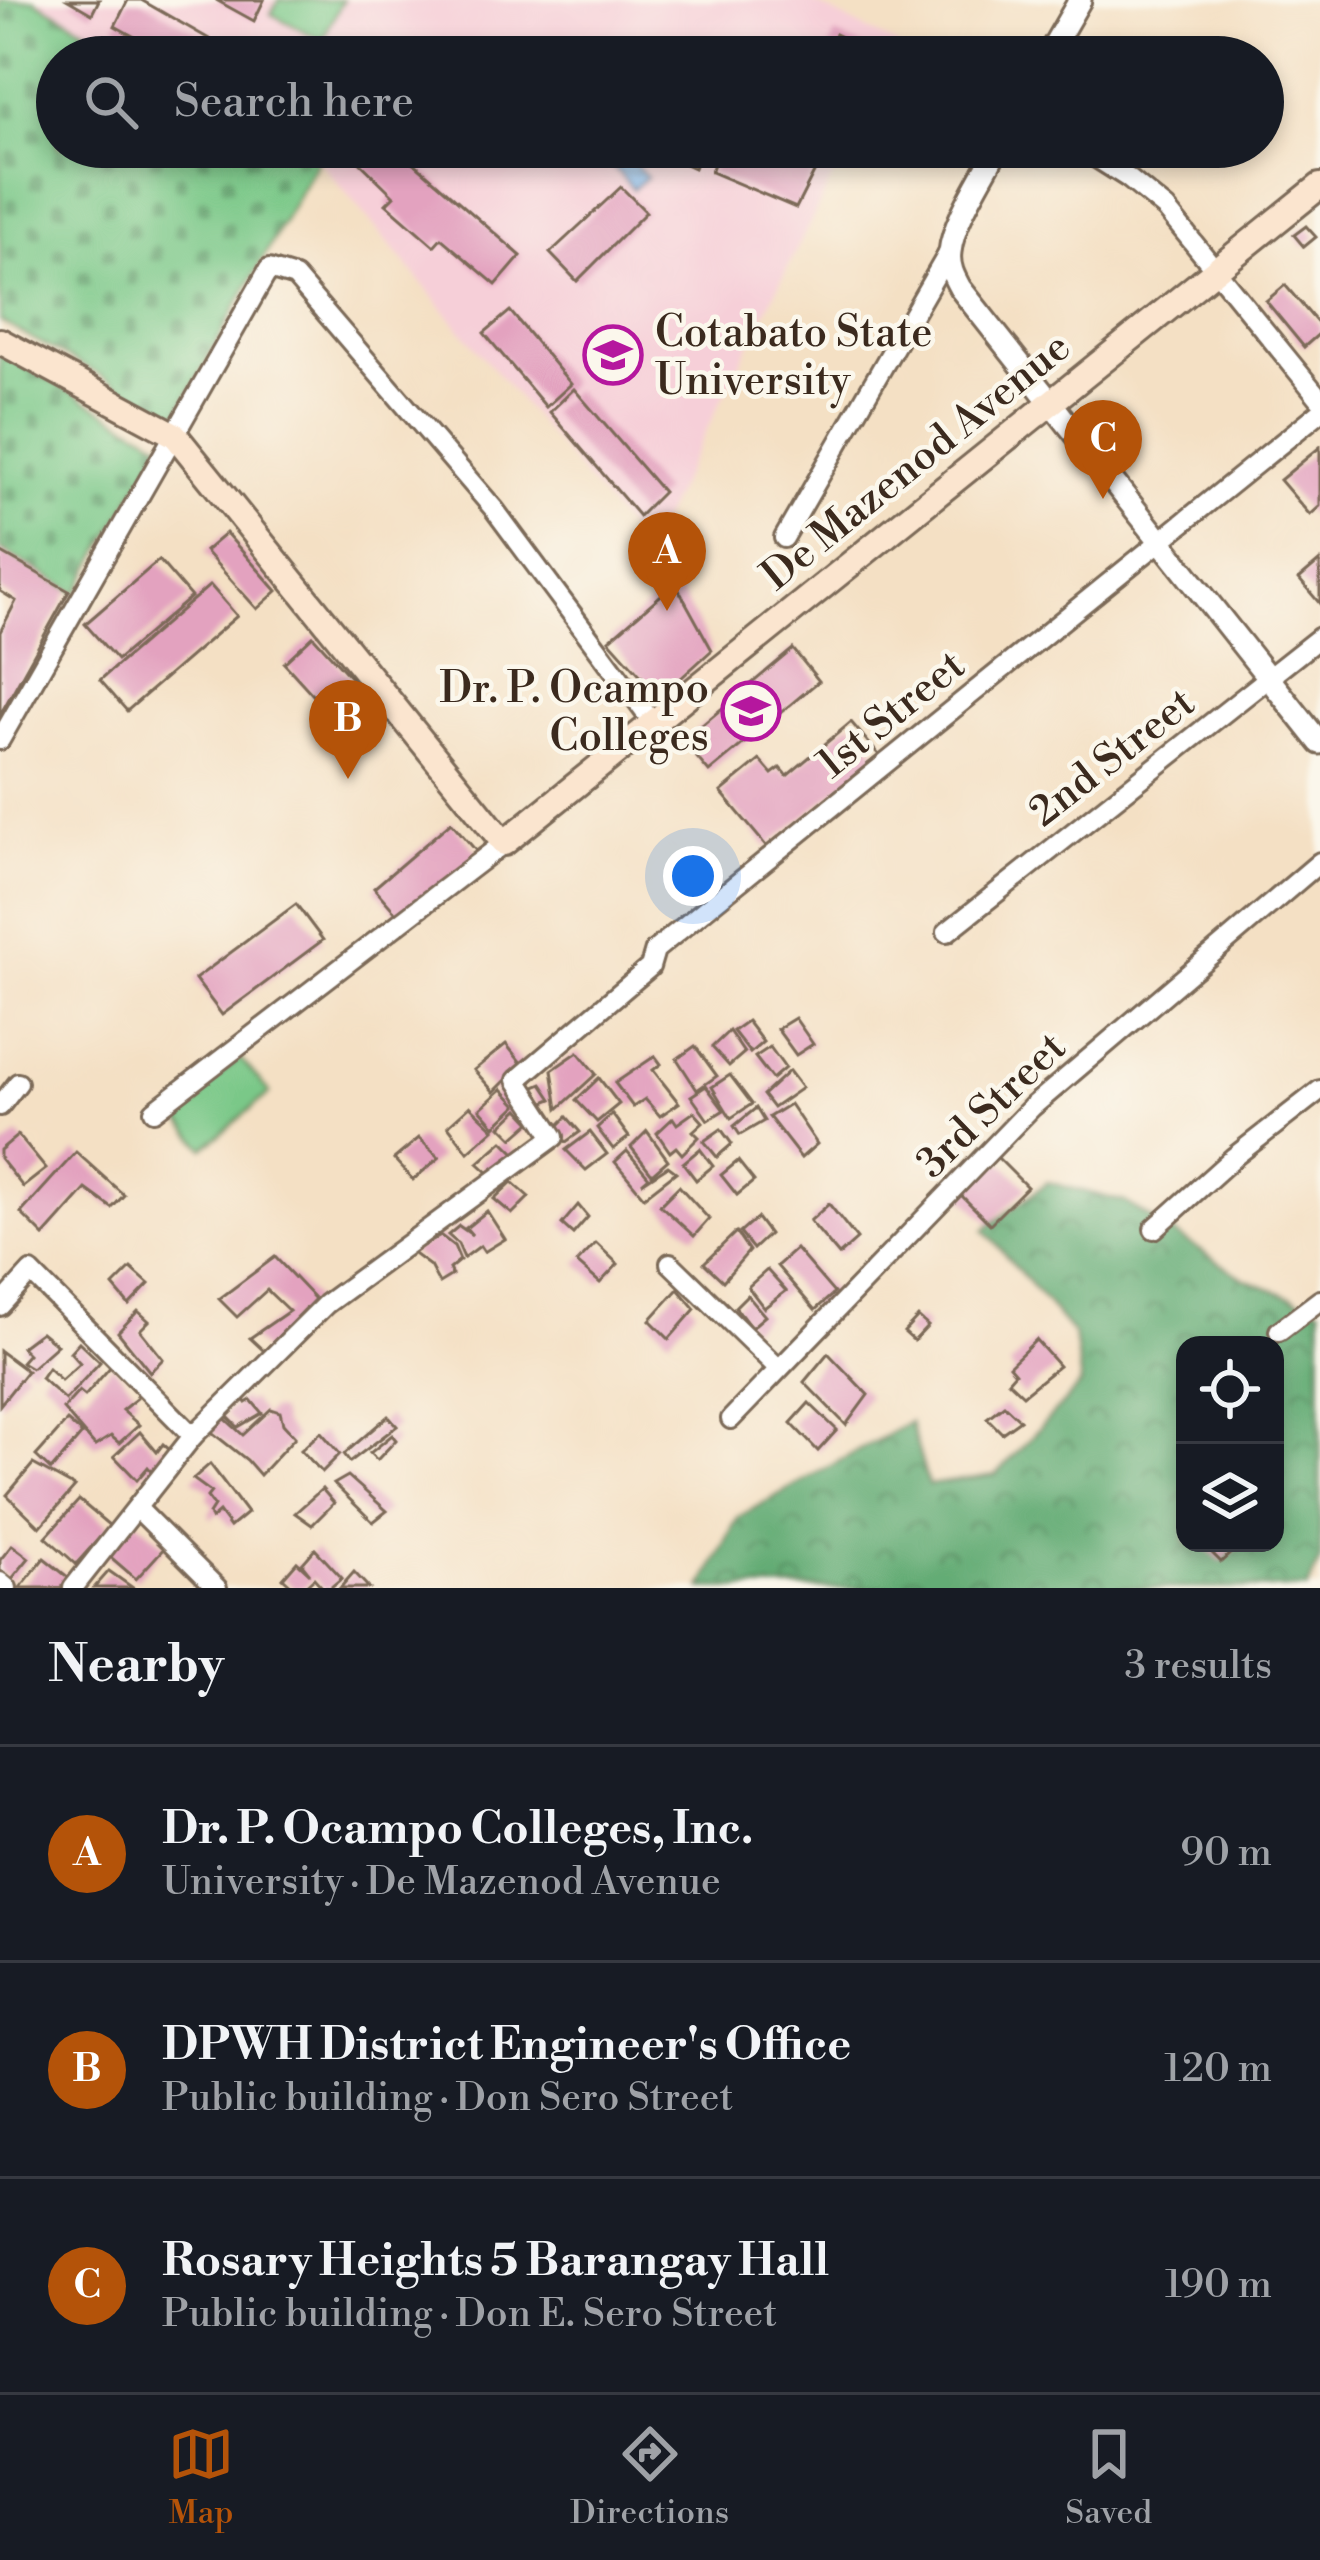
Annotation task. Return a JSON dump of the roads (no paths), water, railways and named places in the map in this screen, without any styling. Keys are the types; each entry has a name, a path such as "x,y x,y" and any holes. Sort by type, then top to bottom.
{"main road":[{"name":"De Mazenod Avenue","path":"505,843 1320,186"},
{"path":"0,341 175,435 505,843"}],"street":[{"path":"1059,36 1079,0"},
{"path":"784,538 950,253 988,168"},
{"path":"1112,168 1166,209 1320,399"},
{"path":"950,253 960,288 1320,743"},
{"path":"0,740 269,269 295,277 494,509 653,723"},
{"name":"1st Street","path":"193,1436 326,1304 554,1137 517,1080 650,967 655,950 1320,412"},
{"name":"2nd Street","path":"947,932 1320,637"},
{"path":"154,1111 505,843"},
{"name":"3rd Street","path":"730,1419 1032,1106 1320,862"},
{"path":"0,1106 18,1083"},
{"path":"1154,1229 1234,1157 1320,1090"},
{"path":"670,1263 778,1368"},
{"path":"0,1306 32,1272 193,1436 74,1588"},
{"path":"1279,1331 1320,1300"},
{"path":"138,1510 217,1588"},
{"path":"0,1582 8,1588"}],"water":[{"path":"614,168 639,168 647,177 633,189"}],"place":[{"name":"Cotabato State University","path":"613,355"},
{"name":"Rosary Heights 5 Barangay Hall","path":"1103,499"},
{"name":"Dr. P. Ocampo Colleges, Inc.","path":"667,611"},
{"name":"Dr. P. Ocampo Colleges","path":"751,711"},
{"name":"DPWH District Engineer's Office","path":"348,779"}]}
